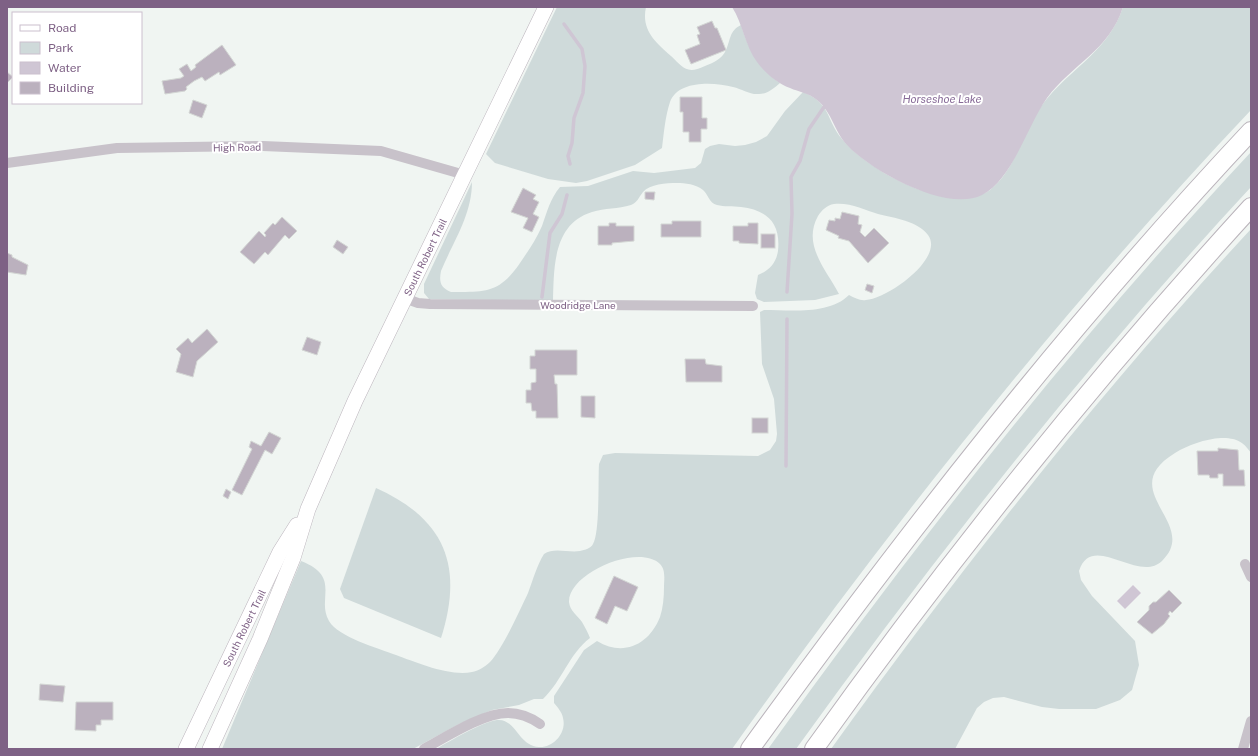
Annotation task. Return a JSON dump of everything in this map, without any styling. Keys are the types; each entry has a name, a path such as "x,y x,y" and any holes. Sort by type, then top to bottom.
{"highway":[{"path":"750,749 887,563 1012,405 1176,213 1251,131"},
{"path":"814,749 946,571 1061,425 1184,282 1251,207"}],"main road":[{"name":"South Robert Trail","path":"210,749 277,598 308,509 355,401 546,7"},
{"name":"South Robert Trail","path":"186,749 280,552 308,509"}],"street":[{"name":"High Road","path":"7,163 116,148 263,146 381,151 465,174"},
{"name":"Woodridge Lane","path":"404,298 430,304 753,306"},
{"path":"1245,564 1251,577"},
{"path":"424,749 467,726 498,714 512,713 522,715 540,724"},
{"path":"1243,749 1251,721"}],"green space":[{"path":"557,7 646,7 645,15 647,29 651,35 660,46 682,66 689,70 699,69 720,58 726,50 732,33 741,25 755,58 772,77 780,83 773,89 762,94 752,94 733,87 716,84 697,84 688,86 674,95 670,102 662,148 635,165 587,181 576,183 548,179 495,163 486,154"},
{"path":"1123,7 1251,7 1251,110 1113,263 980,420 916,501 792,665 732,749 436,749 475,728 497,720 509,723 526,742 532,745 544,747 554,742 561,734 564,724 562,714 554,703 554,696 584,650 597,641 607,646 616,648 634,646 649,635 660,617 664,595 664,575 662,566 650,558 637,557 622,559 606,564 580,581 572,591 569,602 570,605 572,610 582,622 590,638 576,652 550,692 543,699 534,699 519,705 492,710 459,724 413,749 222,749 301,561 313,567 321,574 326,589 325,605 329,621 334,627 349,637 444,671 463,673 479,670 490,662 505,639 528,593 544,554 552,551 580,551 589,548 593,544 597,529 598,517 599,464 603,455 615,453 758,456 770,450 776,441 777,434 774,399 762,364 760,312 764,310 797,311 820,309 831,306 849,295 862,300 875,298 887,293 911,276 928,255 931,244 928,235 924,230 912,223 851,205 829,205 818,216 814,227 814,247 822,266 839,294 815,300 764,302 757,299 755,293 758,275 772,266 778,251 777,233 770,220 758,211 714,204 703,190 694,185 680,183 663,184 646,189 633,204 592,212 579,218 570,226 563,236 555,261 553,301 429,299 424,293 424,284 472,182 469,206 461,228 441,271 441,284 451,292 482,291 498,286 505,281 535,241 551,201 560,187 588,186 633,171 654,173 695,168 701,163 705,149 710,146 719,144 735,146 745,145 756,142 767,136 785,111 803,92 819,101 827,112 837,132 850,148 884,173 922,191 938,195 949,196 981,194 990,190 1005,173 1012,163 1038,111 1060,84 1085,62 1107,37 1116,23"},
{"path":"1251,152 1251,187 1131,322 1015,461 904,603 796,749 768,749 882,594 1000,443 1123,295"},
{"path":"1251,229 1251,453 1239,441 1221,438 1197,443 1185,447 1175,453 1158,467 1152,481 1154,494 1172,533 1171,547 1162,561 1152,566 1141,567 1105,556 1094,556 1085,560 1079,571 1081,580 1092,596 1135,641 1139,665 1132,690 1120,700 1096,709 1059,709 1042,707 1004,697 993,698 984,702 977,708 955,749 831,749 930,614 1033,482 1140,354"},
{"path":"376,488 400,500 418,514 433,530 443,548 449,567 450,589 448,612 441,638 344,598 340,589"}],"water":[{"name":"Horseshoe Lake","path":"732,7 1123,7 1117,22 1109,35 1057,86 1047,98 1019,151 1002,177 993,187 982,195 967,199 950,198 930,194 910,186 891,177 858,155 843,140 830,116 817,100 807,94 785,86 768,74 760,66 753,56"},
{"path":"1133,585 1141,593 1125,609 1117,601"}],"building":[{"path":"712,21 715,28 717,28 726,50 691,64 685,50 700,44 697,35 700,34 697,27"},
{"path":"222,45 236,65 220,75 219,72 205,81 202,77 194,81 186,87 187,89 185,91 165,94 162,81 181,78 184,76 179,69 187,64 191,71 196,67 195,65"},
{"path":"7,72 12,78 7,83"},
{"path":"680,97 702,97 702,118 707,118 707,129 701,129 701,142 689,142 689,132 683,132 683,112 680,112"},
{"path":"193,100 207,105 202,118 189,113"},
{"path":"523,188 536,195 533,199 539,202 533,214 539,217 532,232 523,228 528,218 511,212"},
{"path":"645,192 655,192 654,200 645,199"},
{"path":"842,212 859,216 858,224 862,225 860,232 865,237 874,228 889,243 868,263 849,241 838,238 839,236 826,230 829,220 835,221 835,218 840,219"},
{"path":"282,217 297,231 289,239 285,235 268,255 265,252 254,264 240,252 259,231 265,237 266,235 264,233 273,223 275,225"},
{"path":"672,221 701,221 701,237 661,237 661,224 672,224"},
{"path":"609,223 616,223 616,226 634,226 634,241 612,243 612,245 598,245 598,226 609,226"},
{"path":"748,223 758,223 758,244 739,243 739,241 733,241 733,226 748,226"},
{"path":"761,234 775,234 775,248 761,248"},
{"path":"337,240 348,247 343,254 333,247"},
{"path":"7,253 28,265 26,275 7,272"},
{"path":"867,284 874,286 872,293 865,290"},
{"path":"207,329 218,342 197,361 193,377 176,372 181,354 176,349 188,338 192,343"},
{"path":"307,337 321,342 317,355 302,350"},
{"path":"535,350 577,350 577,375 554,375 555,384 557,384 558,418 536,418 536,411 532,411 531,403 526,403 526,390 531,390 531,383 536,382 536,369 530,369 530,356 535,356"},
{"path":"685,359 705,359 706,364 722,366 722,382 686,382"},
{"path":"581,396 595,396 595,418 581,417"},
{"path":"752,418 768,418 768,433 752,433"},
{"path":"269,432 281,438 272,454 265,450 242,495 232,490 252,449 249,447 251,441 261,446"},
{"path":"1218,448 1238,450 1239,470 1244,470 1245,486 1223,486 1223,474 1218,474 1218,478 1210,478 1209,475 1198,475 1197,451 1218,451"},
{"path":"226,489 231,492 228,499 223,496"},
{"path":"614,576 638,587 627,611 615,606 607,624 595,618"},
{"path":"1169,590 1182,603 1172,613 1170,611 1168,614 1170,616 1164,624 1152,634 1137,622 1149,610 1149,606 1153,602 1156,602"},
{"path":"40,684 65,686 63,702 39,700"},
{"path":"76,702 113,702 113,720 101,720 101,725 96,725 96,731 75,730"}],"waterway":[{"path":"564,24 582,49 585,66 583,93 574,118 572,143 568,156 570,164"},
{"path":"787,292 792,214 791,177 800,161 809,129 824,107"},
{"path":"542,297 550,233 562,214 567,195"},
{"path":"786,466 787,319"}]}
